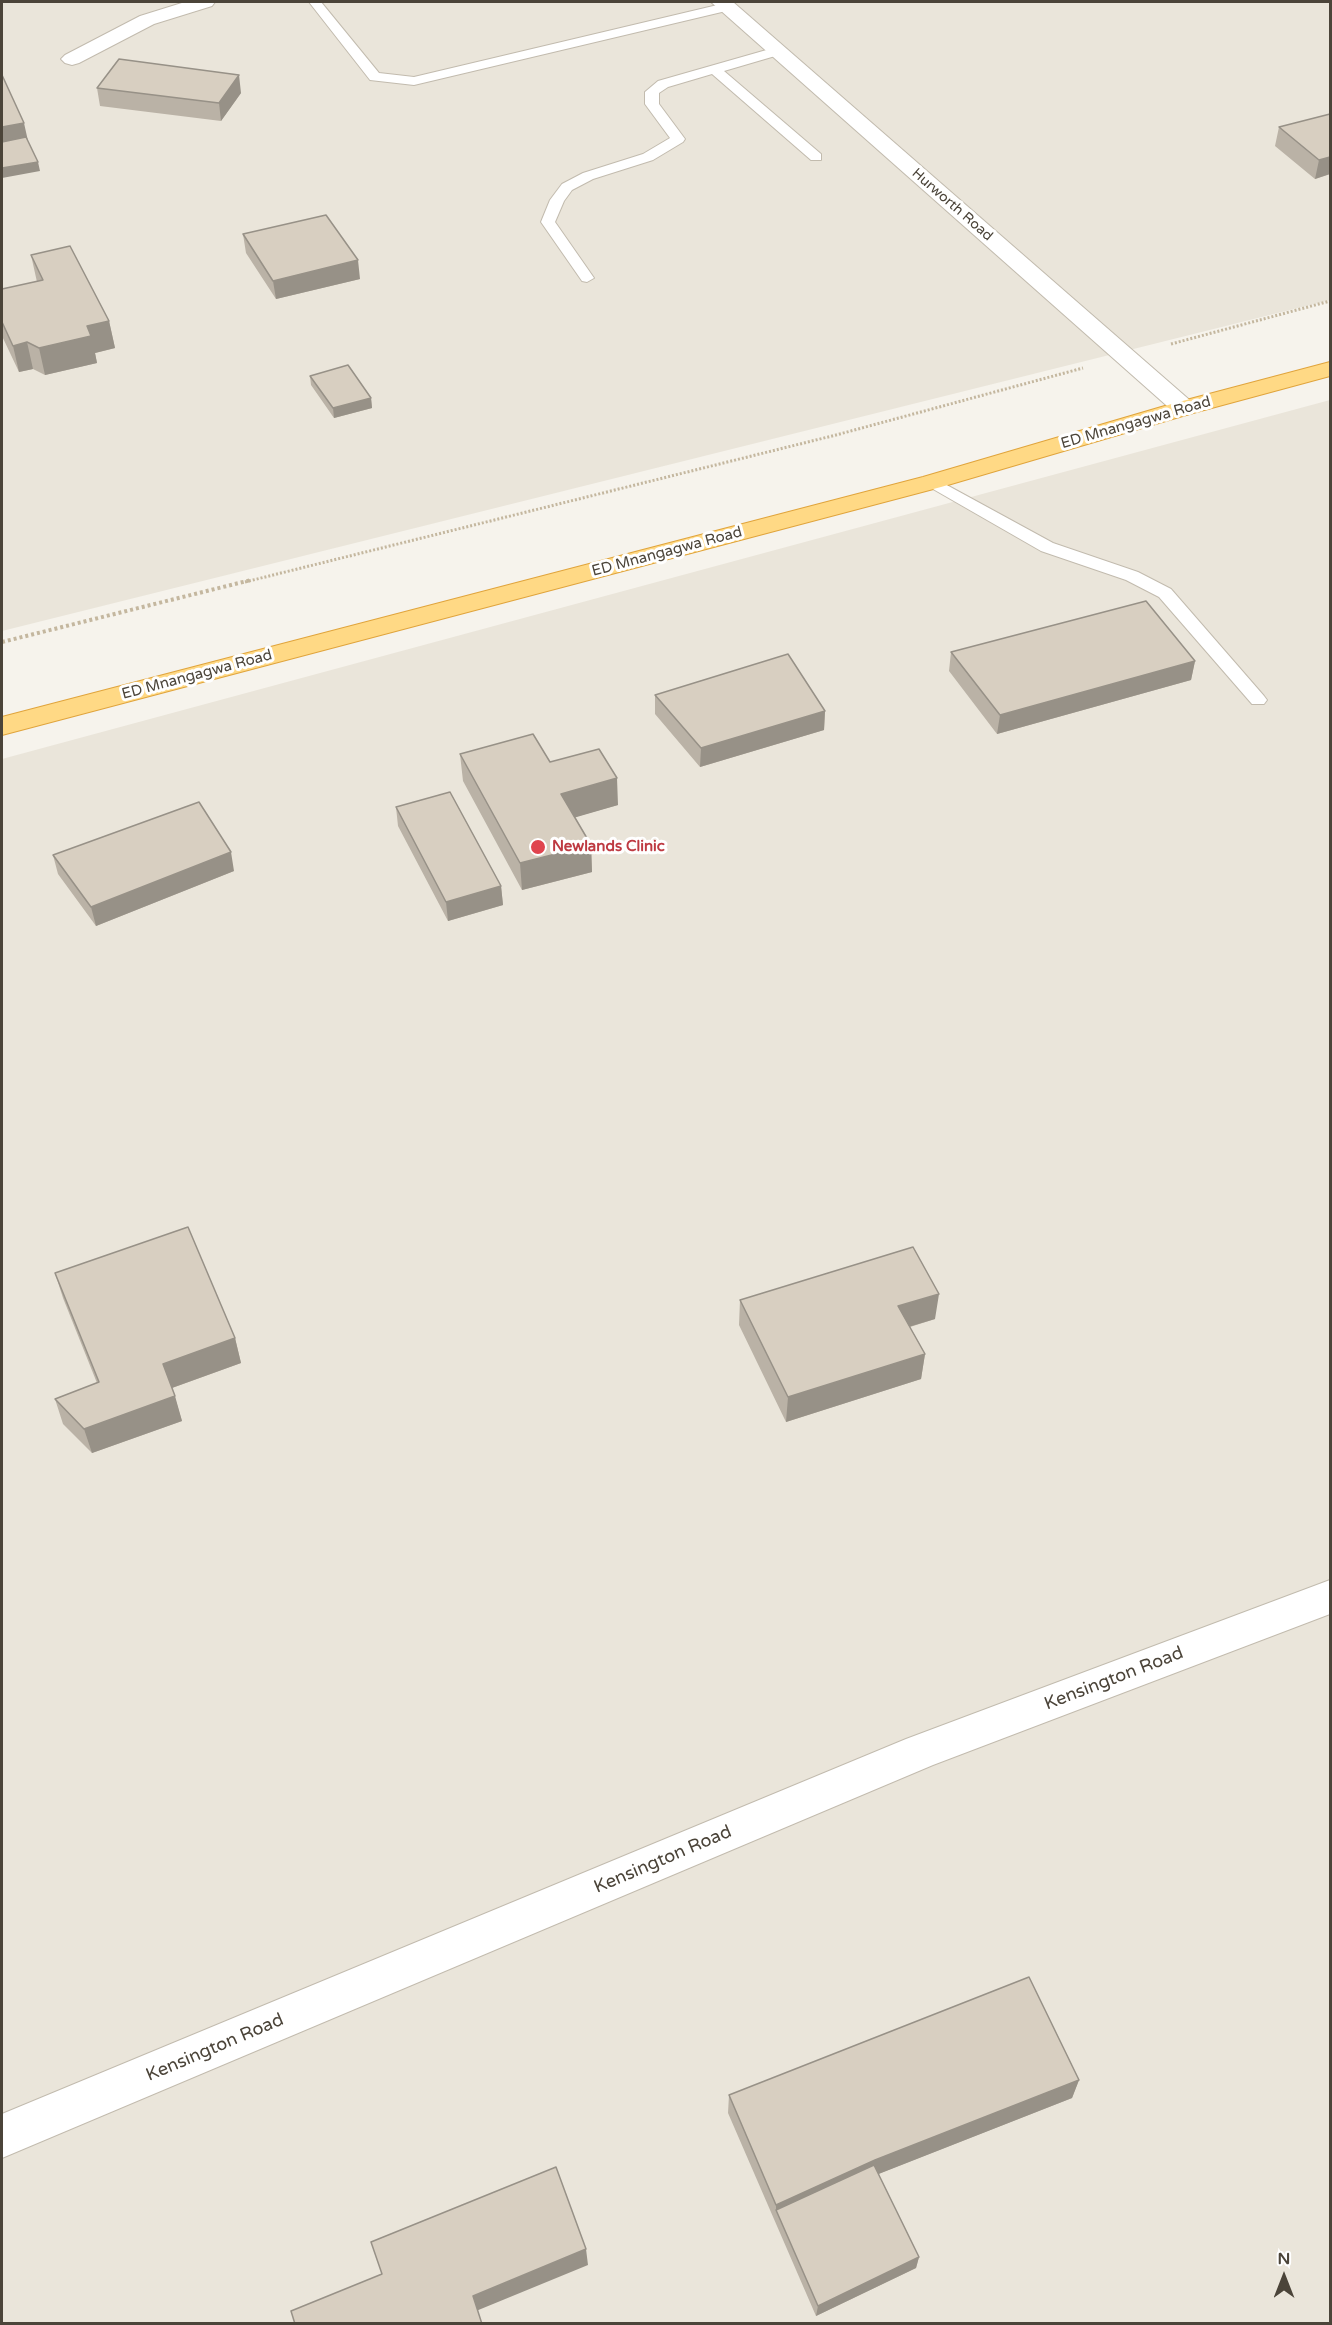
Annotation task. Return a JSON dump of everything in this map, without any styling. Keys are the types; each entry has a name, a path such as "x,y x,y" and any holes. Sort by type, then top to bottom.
{"highway":[{"name":"ED Mnangagwa Road","path":"2,726 932,482 1184,408 1330,369"}],"street":[{"path":"72,59 147,20 205,2"},
{"name":"Hurworth Road","path":"723,4 1184,408"},
{"name":"Kensington Road","path":"2,2136 920,1752 1330,1597"}],"lane":[{"path":"315,2 375,77 414,81 723,4"},
{"path":"587,278 548,222 557,200 567,187 588,176 648,157 678,139 652,104 652,92 663,84 777,51"},
{"path":"714,69 816,157"},
{"path":"932,482 1047,547 1132,576 1165,593 1258,700"}],"path":[{"path":"2,642 836,435 1330,301"}],"shaded area":[{"path":"2,2 1330,2 1330,300 2,631"},
{"path":"1330,400 1330,2323 2,2323 2,759"}],"building":[{"path":"119,59 239,75 219,103 97,88"},
{"path":"2,75 24,123 2,127"},
{"path":"1330,114 1330,157 1319,160 1279,127"},
{"path":"26,137 38,162 2,168 2,142"},
{"path":"326,215 358,260 273,281 243,234"},
{"path":"70,246 109,321 87,326 91,336 39,348 27,342 13,346 2,322 2,289 43,280 31,255"},
{"path":"348,365 371,398 333,408 310,376"},
{"path":"1146,601 1195,661 1000,715 951,652"},
{"path":"788,654 825,711 701,748 655,695"},
{"name":"Newlands Clinic","path":"533,734 550,762 599,749 617,778 561,794 591,845 520,863 460,754"},
{"path":"450,792 501,886 446,902 396,807"},
{"path":"199,802 231,852 91,907 53,855"},
{"path":"188,1227 235,1338 163,1364 175,1396 84,1429 55,1399 99,1382 55,1273"},
{"path":"913,1247 939,1294 898,1306 925,1354 788,1397 740,1300"},
{"path":"1029,1977 1079,2080 875,2160 776,2205 729,2095"},
{"path":"874,2165 919,2257 818,2306 776,2210"},
{"path":"556,2167 586,2249 473,2296 482,2324 295,2324 291,2311 382,2274 371,2242"}],"place":[{"name":"Newlands Clinic","path":"538,847"}]}
